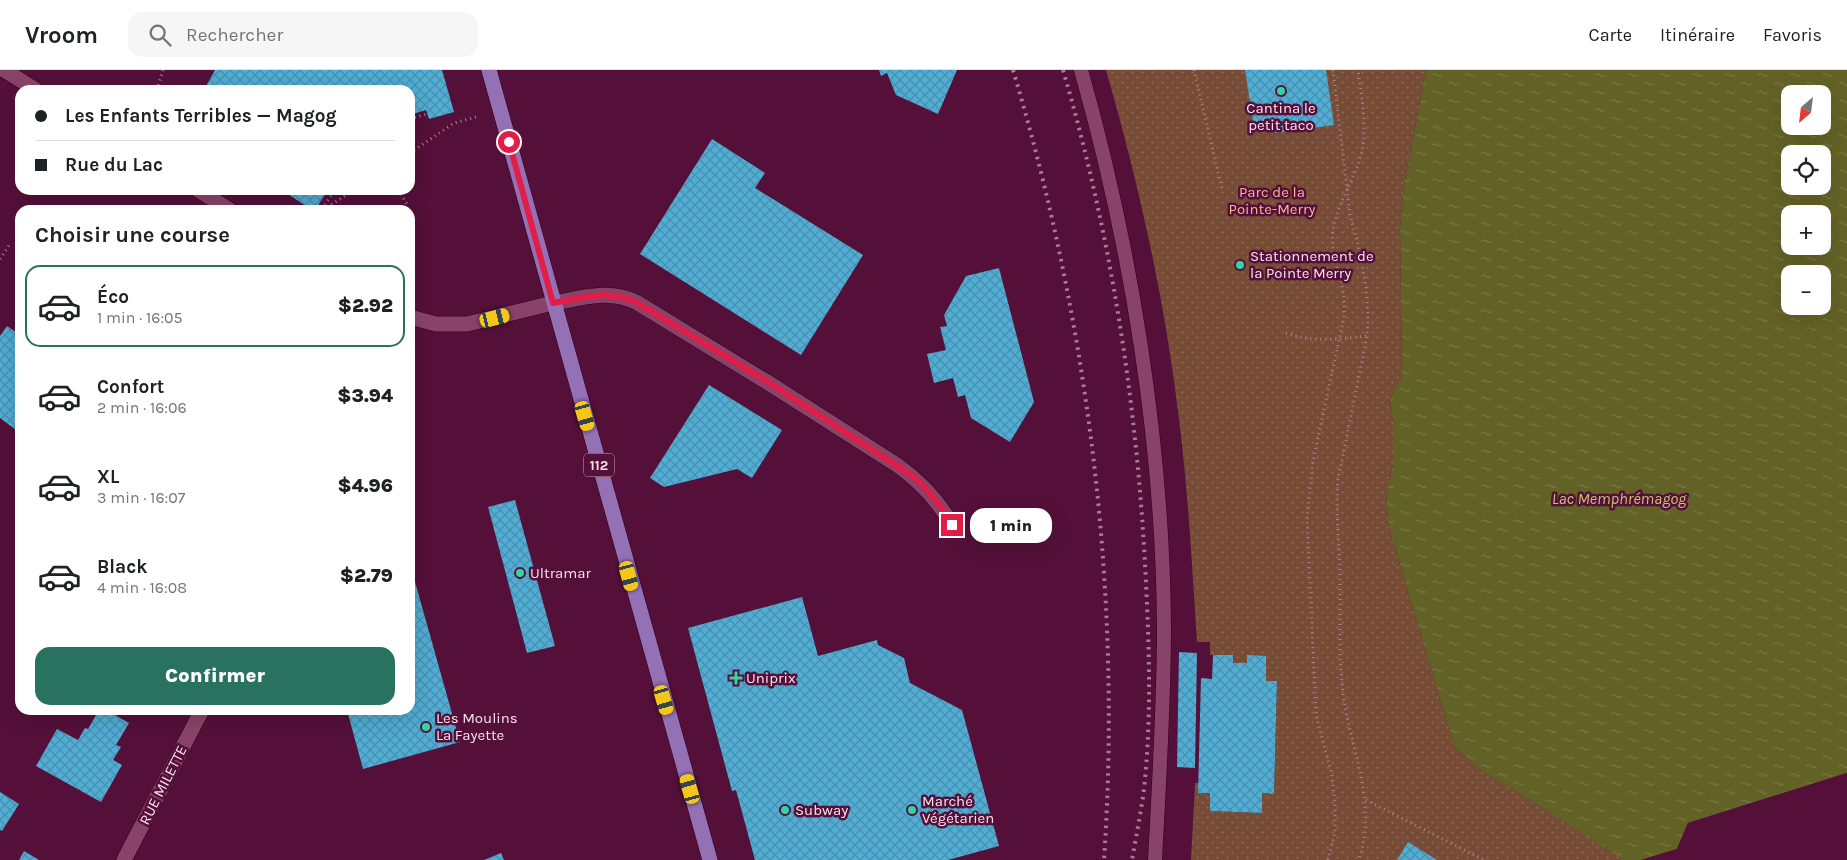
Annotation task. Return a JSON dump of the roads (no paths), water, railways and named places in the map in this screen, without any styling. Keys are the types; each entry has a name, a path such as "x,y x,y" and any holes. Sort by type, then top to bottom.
{"main road":[{"name":"112","path":"489,70 710,860"}],"street":[{"path":"4,70 28,85"},
{"path":"206,195 222,205"},
{"path":"415,318 436,324 467,324 553,303 604,294 615,294 636,302 774,385 914,477 934,496 952,525"},
{"name":"RUE MILETTE","path":"124,860 199,715"}],"lane":[{"path":"1080,70 1109,182 1128,270 1153,448 1161,538 1164,628 1161,756 1155,860"}],"water":[{"name":"Lac Memphrémagog","path":"1426,70 1847,70 1847,773 1688,823 1677,849 1641,860 1622,860 1478,768 1454,746 1389,528 1386,495 1393,465 1393,421 1390,400 1394,388 1402,378 1400,228 1404,185"}],"railway":[{"path":"1013,70 1039,166 1062,264 1080,362 1094,461 1103,561 1108,661 1108,760 1104,860"},
{"path":"1063,70 1080,131 1107,253 1127,377 1141,501 1148,620 1149,705 1144,789 1132,860"}],"place":[{"name":"Cantina le petit taco","path":"1281,91"},
{"name":"Stationnement de la Pointe Merry","path":"1240,265"},
{"name":"Ultramar","path":"520,573"},
{"name":"Uniprix","path":"736,678"},
{"name":"Les Moulins La Fayette","path":"426,727"},
{"name":"Subway","path":"785,810"},
{"name":"Marché Végétarien","path":"912,810"}],"park label":[{"name":"Parc de la Pointe-Merry","path":"1272,200"}]}
